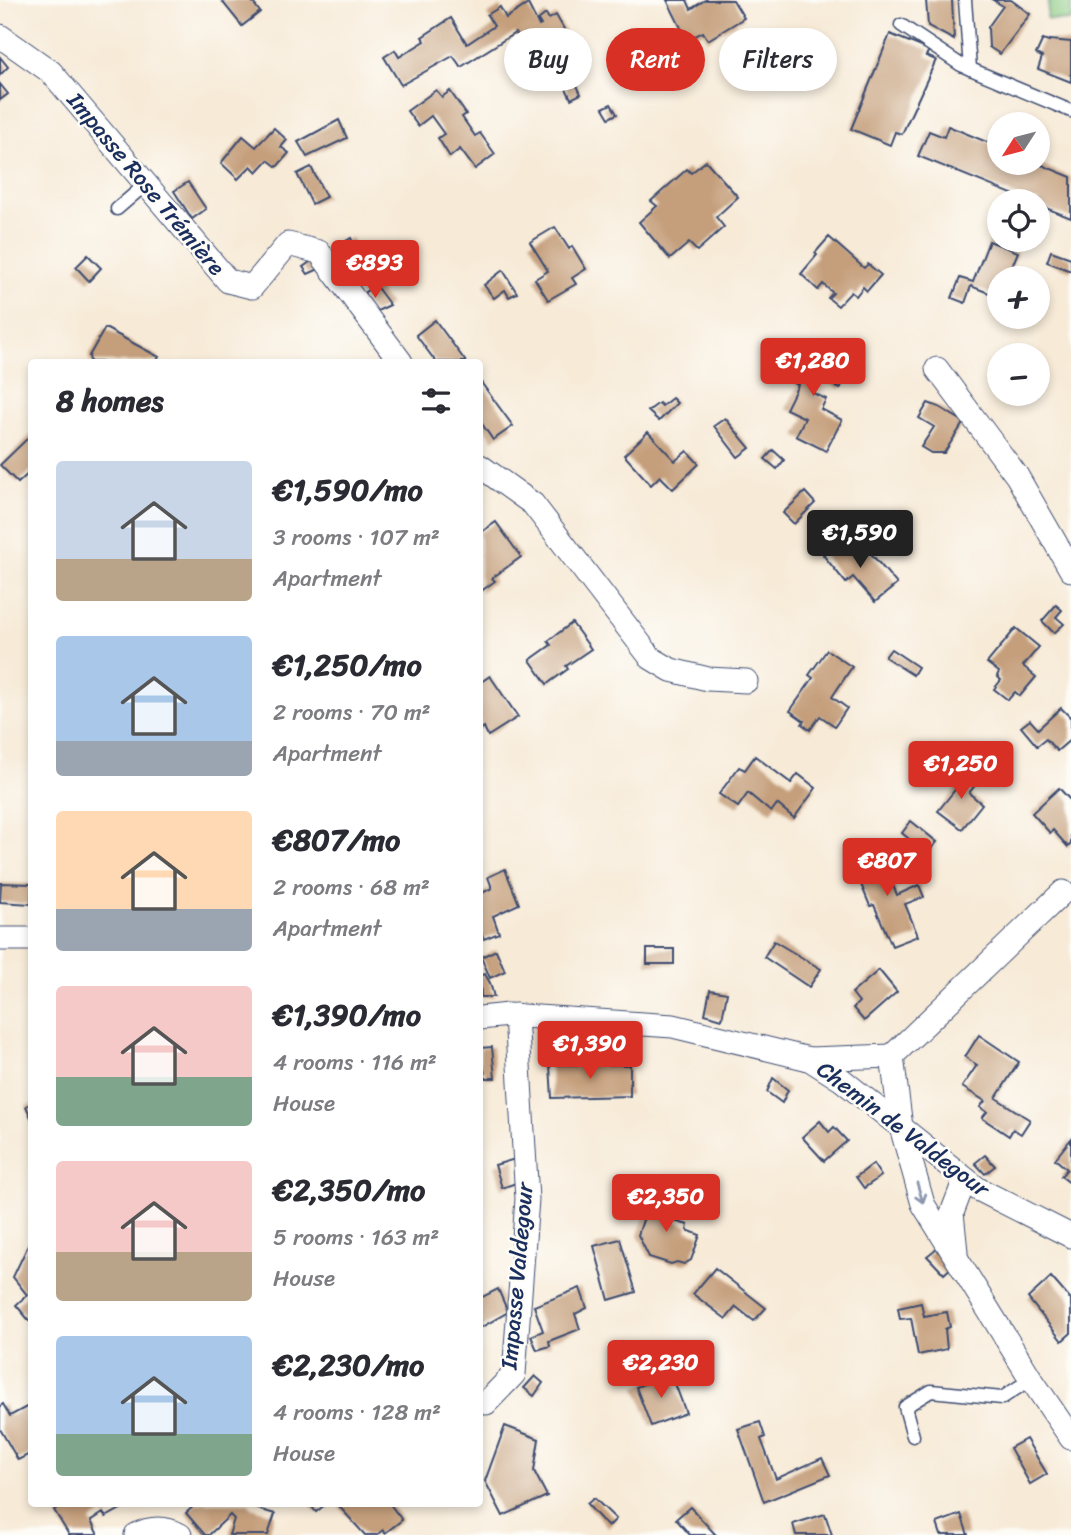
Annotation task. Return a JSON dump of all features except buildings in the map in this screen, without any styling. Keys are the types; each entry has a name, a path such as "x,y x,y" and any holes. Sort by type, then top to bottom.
{"street":[{"name":"Impasse Rose Trémière","path":"0,36 51,72 228,281 252,287 288,244 319,252 399,359"},
{"path":"937,369 1017,476 1071,569"},
{"path":"483,468 533,504 651,658 671,670 708,679 746,681"},
{"path":"809,1059 892,1056 1063,892"},
{"path":"0,939 28,939"},
{"name":"Chemin de Valdegour","path":"483,1018 516,1015 673,1026 809,1059 842,1080 978,1189 1071,1236"},
{"name":"Impasse Valdegour","path":"486,1403 514,1374 527,1199 516,1015"},
{"path":"892,1056 901,1127 923,1204 1031,1379 1071,1438"},
{"path":"957,1259 953,1213 965,1179"},
{"path":"136,1535 144,1531 168,1528 180,1535"}],"lane":[{"path":"965,0 971,69"},
{"path":"901,25 971,69 1071,111"},
{"path":"117,209 146,184"},
{"path":"913,1436 905,1407 931,1391 1002,1398 1031,1379"}],"green space":[{"path":"1049,0 1071,0 1071,21 1047,19"}]}
